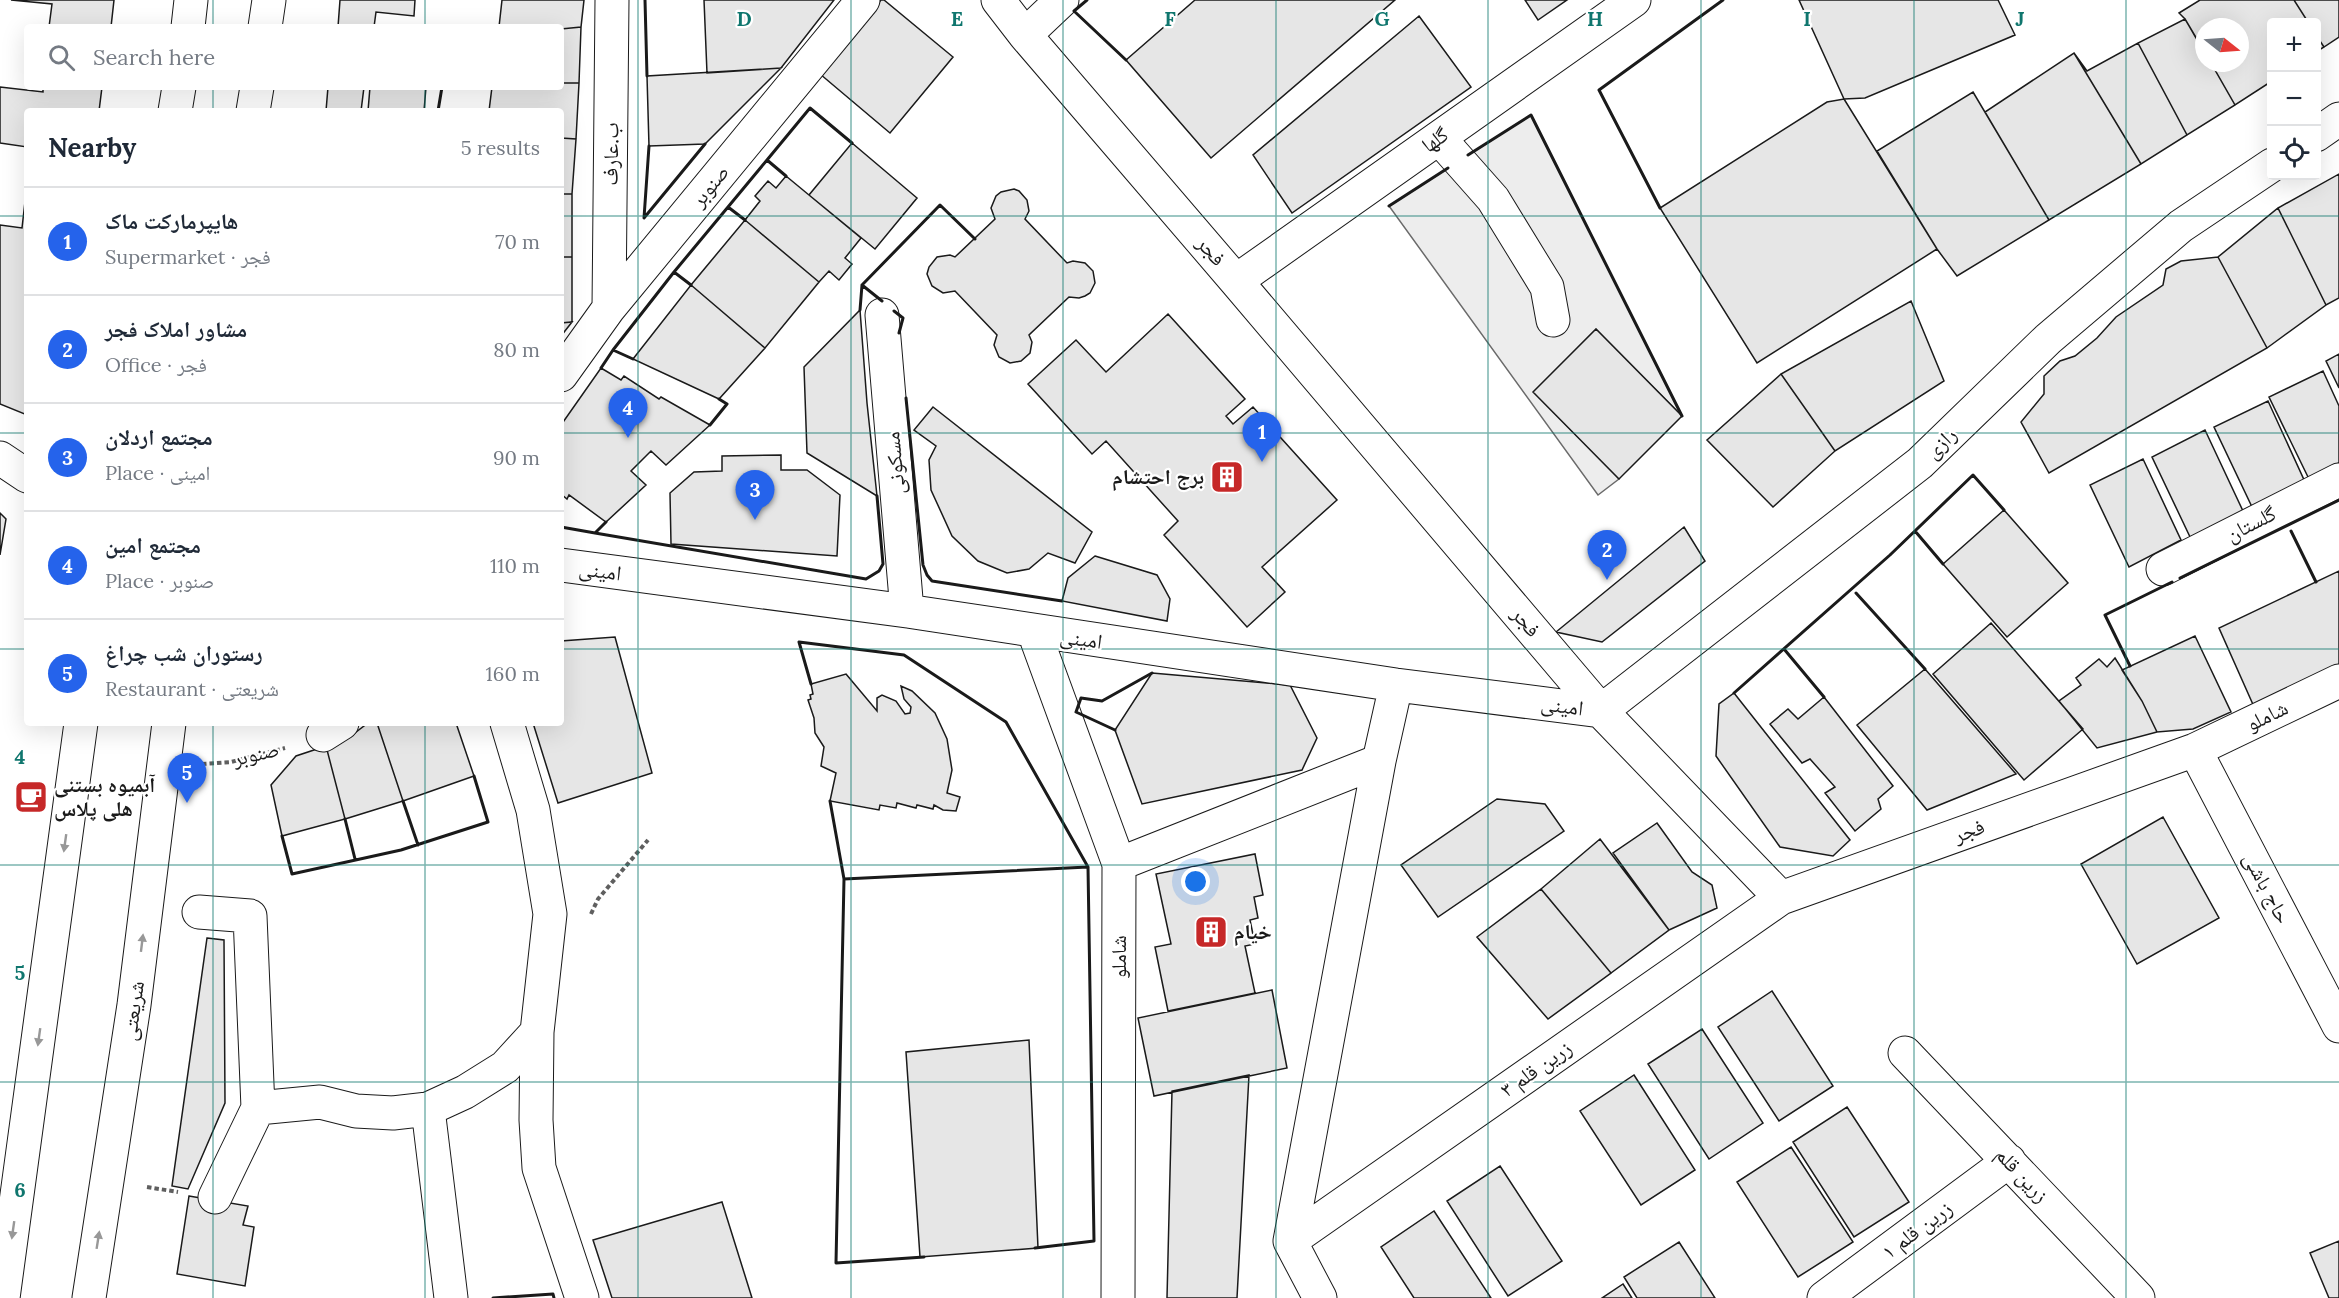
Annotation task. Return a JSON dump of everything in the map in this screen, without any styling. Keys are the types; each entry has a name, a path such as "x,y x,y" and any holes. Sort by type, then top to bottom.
{"street":[{"path":"188,24 191,0"},
{"path":"265,24 269,0"},
{"name":"ب.عارف","path":"609,308 612,0"},
{"name":"صنوبر","path":"564,371 609,308 863,0"},
{"name":"فجر","path":"998,0 1024,35 1236,280 1601,711 1781,898 2195,750"},
{"path":"1024,35 1062,0"},
{"name":"گلها","path":"1236,280 1634,0"},
{"path":"176,108 178,90"},
{"path":"253,108 256,90"},
{"path":"2321,132 2339,120"},
{"path":"1439,138 1493,199 1546,287 1553,320"},
{"name":"رازی","path":"1601,711 1920,463 2048,339 2181,226 2267,168"},
{"name":"مسکونی","path":"882,315 907,611"},
{"path":"0,458 24,474"},
{"name":"گلستان","path":"2163,569 2339,480"},
{"name":"امینی","path":"564,565 907,611 1396,685 1601,711"},
{"name":"شاملو","path":"1034,632 1119,864 1118,1298"},
{"name":"شاملو","path":"2195,750 2339,681"},
{"path":"1320,1298 1290,1241 1379,760 1396,685"},
{"path":"3,1298 12,1158 81,726"},
{"name":"شریعتی","path":"89,1298 134,1005 169,726"},
{"path":"508,726 533,810 550,914 537,1032 536,1120 539,1168 582,1298"},
{"name":"حاج باشی","path":"2195,750 2331,991 2339,1026"},
{"path":"1119,864 1379,760"},
{"name":"زرین قلم ۳","path":"1290,1241 1781,898"},
{"path":"199,912 250,916 258,1108 215,1197"},
{"path":"258,1108 320,1102 356,1111 393,1113 428,1109 465,1092 505,1067 537,1032"},
{"name":"زرین قلم","path":"1905,1053 2138,1298"},
{"path":"428,1109 451,1298"},
{"name":"زرین قلم ۱","path":"1824,1298 2009,1161"}],"path":[{"name":"صنوبر","path":"165,766 231,762 274,751 333,729"},
{"path":"107,1182 215,1197"}],"shaded area":[{"path":"1531,115 1682,416 1596,329 1534,392 1619,479 1598,495 1389,206"}],"building":[{"path":"11,0 114,0 111,24 49,24 52,4"},
{"path":"340,0 415,0 414,16 376,12 374,24 338,24"},
{"path":"502,0 584,0 581,27 564,29 564,24 499,24"},
{"path":"704,0 834,0 781,68 707,73"},
{"path":"881,0 884,0 953,57 890,133 820,74"},
{"path":"1195,0 1395,0 1211,158 1126,60"},
{"path":"1525,0 1567,0 1538,20"},
{"path":"1799,0 1998,0 2015,35 1865,98 1844,99"},
{"path":"2200,0 2294,0 2305,18 2267,18 2267,84 2235,105 2216,72 2249,72 2249,18 2195,18 2195,36 2179,13"},
{"path":"2294,0 2339,0 2339,37 2324,47 2321,42 2321,18 2305,18"},
{"path":"1419,16 1471,87 1292,213 1253,155"},
{"path":"2185,19 2195,36 2195,72 2216,72 2235,105 2187,135 2138,43"},
{"path":"581,27 579,83 564,83 564,29"},
{"path":"2138,43 2187,135 2141,164 2074,53 2087,71"},
{"path":"2074,53 2141,164 2049,220 1985,112"},
{"path":"781,68 705,144 649,146 647,76"},
{"path":"564,83 579,83 576,139 564,138 564,108 489,108 492,90 564,90"},
{"path":"0,87 43,92 43,90 102,90 99,108 24,108 24,147 0,143"},
{"path":"328,90 364,90 361,108 326,108"},
{"path":"370,90 426,90 424,108 368,108"},
{"path":"1973,92 2049,220 1957,276 1937,249 1877,151"},
{"path":"1844,99 1937,249 1757,363 1660,208 1827,102"},
{"path":"564,138 576,139 572,194 564,194"},
{"path":"852,143 917,198 875,249 809,195"},
{"path":"2339,174 2339,298 2326,305 2278,208"},
{"path":"786,176 861,238 845,258 852,264 839,280 829,271 819,282 745,220 760,201 755,196 768,181 776,188"},
{"path":"1014,189 1027,200 1029,211 1025,219 1067,263 1073,261 1085,263 1093,271 1095,283 1090,293 1085,296 1069,297 1029,335 1032,342 1030,353 1021,361 1010,363 999,357 994,345 997,335 955,291 943,293 932,286 927,274 929,267 937,257 950,255 955,257 995,219 991,208 996,196 1001,192"},
{"path":"564,194 572,194 572,257 564,257"},
{"path":"2278,208 2326,305 2267,348 2218,257"},
{"path":"24,210 24,414 0,404 0,225 22,228"},
{"path":"745,220 819,282 765,348 691,285"},
{"path":"564,257 572,257 572,322 564,323"},
{"path":"2218,257 2267,348 2049,473 2021,422 2044,394 2044,376 2060,361 2075,356 2097,338 2116,317 2163,285 2166,269 2181,261"},
{"path":"691,285 765,348 719,399 633,359"},
{"path":"1911,301 1944,381 1835,451 1781,374"},
{"path":"860,310 877,496 807,453 804,367"},
{"name":"برج احتشام","path":"1168,314 1245,399 1226,416 1233,424 1253,407 1337,500 1262,567 1285,592 1247,627 1164,535 1178,521 1106,441 1092,454 1028,384 1076,340 1106,372"},
{"path":"572,322 564,332 564,323"},
{"path":"1596,329 1682,416 1619,479 1533,392"},
{"path":"2339,354 2339,388 2326,361"},
{"path":"601,368 621,380 624,376 659,399 661,397 710,425 666,465 651,451 631,471 646,485 606,522 569,495 567,499 564,496 564,421"},
{"path":"2323,371 2339,406 2339,463 2309,479 2269,397"},
{"path":"1781,374 1835,451 1773,507 1707,440"},
{"path":"2268,401 2305,482 2253,509 2214,427"},
{"path":"933,407 1092,532 1075,563 1048,553 1029,569 1007,573 978,561 952,536 931,490 929,460 936,446 914,430"},
{"path":"2205,430 2243,511 2191,539 2152,457"},
{"path":"781,455 781,470 807,470 840,495 837,556 671,544 670,493 694,472 722,471 722,456"},
{"path":"2143,459 2181,540 2129,567 2090,485"},
{"path":"2004,510 2068,583 2007,637 1943,564"},
{"path":"0,513 6,519 0,555"},
{"path":"1684,527 1705,561 1602,642 1556,632"},
{"path":"1095,556 1157,575 1170,599 1167,621 1062,601 1068,578"},
{"path":"2339,571 2339,667 2255,709 2219,628"},
{"path":"1991,623 2083,729 2024,780 1933,674"},
{"path":"2195,636 2231,712 2193,729 2157,732 2142,701 2122,670"},
{"path":"615,637 652,773 558,803 534,726 564,726 564,641"},
{"path":"2115,658 2142,701 2157,732 2097,748 2059,701 2081,685 2076,678 2099,659 2107,667"},
{"path":"1925,669 2016,774 1927,810 1857,725"},
{"path":"1152,673 1290,685 1317,738 1302,770 1142,804 1115,730"},
{"path":"846,674 877,711 877,698 882,695 896,701 905,714 910,713 911,707 904,699 901,686 912,691 935,713 947,739 952,770 947,793 960,797 956,811 943,810 934,805 933,809 917,805 916,808 897,803 896,808 880,805 879,810 830,801 836,773 821,766 824,747 815,733 814,718 808,700 813,694 811,684"},
{"path":"1734,693 1850,840 1833,856 1780,847 1716,756 1719,704"},
{"path":"1824,697 1893,786 1878,799 1881,809 1855,831 1825,793 1835,787 1810,759 1802,763 1770,724 1788,709 1798,719"},
{"path":"364,726 378,726 403,801 345,819 326,746 352,735"},
{"path":"378,726 457,726 474,776 403,801"},
{"path":"326,746 345,819 282,836 271,785 296,756"},
{"path":"1497,799 1545,804 1564,831 1438,917 1401,865"},
{"path":"2163,817 2219,918 2137,964 2081,864"},
{"path":"1657,823 1692,872 1712,885 1717,908 1669,930 1613,853"},
{"path":"1600,839 1669,930 1611,973 1541,889"},
{"name":"خیام","path":"1255,854 1263,895 1254,897 1258,918 1250,920 1255,944 1245,946 1255,993 1168,1011 1155,947 1171,944 1156,874"},
{"path":"1541,889 1611,973 1548,1019 1477,937"},
{"path":"207,938 224,940 225,1103 188,1189 172,1186"},
{"path":"1272,990 1287,1068 1154,1096 1138,1018"},
{"path":"1772,991 1833,1086 1779,1121 1718,1027"},
{"path":"1702,1029 1763,1123 1709,1159 1648,1064"},
{"path":"1029,1040 1038,1248 920,1257 906,1052"},
{"path":"1249,1075 1237,1298 1167,1298 1172,1091"},
{"path":"1634,1075 1695,1170 1641,1205 1580,1111"},
{"path":"1847,1107 1909,1202 1854,1237 1793,1142"},
{"path":"1791,1147 1853,1242 1798,1277 1737,1182"},
{"path":"1500,1166 1562,1261 1508,1296 1447,1201"},
{"path":"189,1196 248,1206 243,1225 254,1227 245,1286 177,1274"},
{"path":"722,1202 752,1298 612,1298 593,1240"},
{"path":"1434,1211 1491,1298 1414,1298 1381,1247"},
{"path":"2339,1241 2339,1298 2329,1298 2310,1253"},
{"path":"1679,1242 1715,1298 1637,1298 1624,1277"},
{"path":"1623,1284 1632,1298 1602,1298"}],"wall":[{"path":"645,0 647,76"},
{"path":"1087,0 1074,11 1126,60"},
{"path":"1660,208 1599,90 1723,0"},
{"path":"438,108 442,90"},
{"path":"786,176 767,160 810,108 852,143"},
{"path":"1468,155 1531,115 1682,416"},
{"path":"649,146 644,218 705,144"},
{"path":"745,220 728,207 767,160"},
{"path":"1389,206 1448,168"},
{"path":"862,285 940,205 975,239"},
{"path":"691,285 674,272 728,207"},
{"path":"633,359 613,350 674,272"},
{"path":"860,310 862,285 882,301"},
{"path":"894,311 903,318 899,333"},
{"path":"601,368 613,350"},
{"path":"906,398 923,565 927,575 932,581 1062,601"},
{"path":"710,425 727,404 719,399"},
{"path":"1734,693 1890,555 1973,475 2004,510"},
{"path":"595,533 866,579 879,571 883,564 877,496"},
{"path":"2180,578 2339,500"},
{"path":"564,528 595,533 606,522"},
{"path":"1915,531 1943,564"},
{"path":"2291,531 2316,582"},
{"path":"2130,666 2105,615 2172,582"},
{"path":"1856,593 1925,669"},
{"path":"811,684 799,642 904,655 1006,722 1088,867"},
{"path":"1784,649 1824,697"},
{"path":"1115,730 1076,712 1081,698 1102,701 1152,673"},
{"path":"282,836 292,874 401,850 488,822 474,776"},
{"path":"403,801 418,845"},
{"path":"830,801 844,879 836,1263 924,1257"},
{"path":"345,819 355,859"},
{"path":"844,879 1088,867 1094,1241 1035,1248"},
{"path":"493,1298 553,1294 554,1298"}],"place":[{"name":"مجتمع امین","path":"628,438"},
{"name":"هایپرمارکت ماک","path":"1262,462"},
{"name":"برج احتشام","path":"1227,477"},
{"name":"مجتمع اردلان","path":"755,520"},
{"name":"مشاور املاک فجر","path":"1607,580"},
{"name":"آبمیوه بستنی هلی پلاس","path":"31,797"},
{"name":"رستوران شب چراغ","path":"187,803"},
{"name":"خیام","path":"1211,932"}]}
